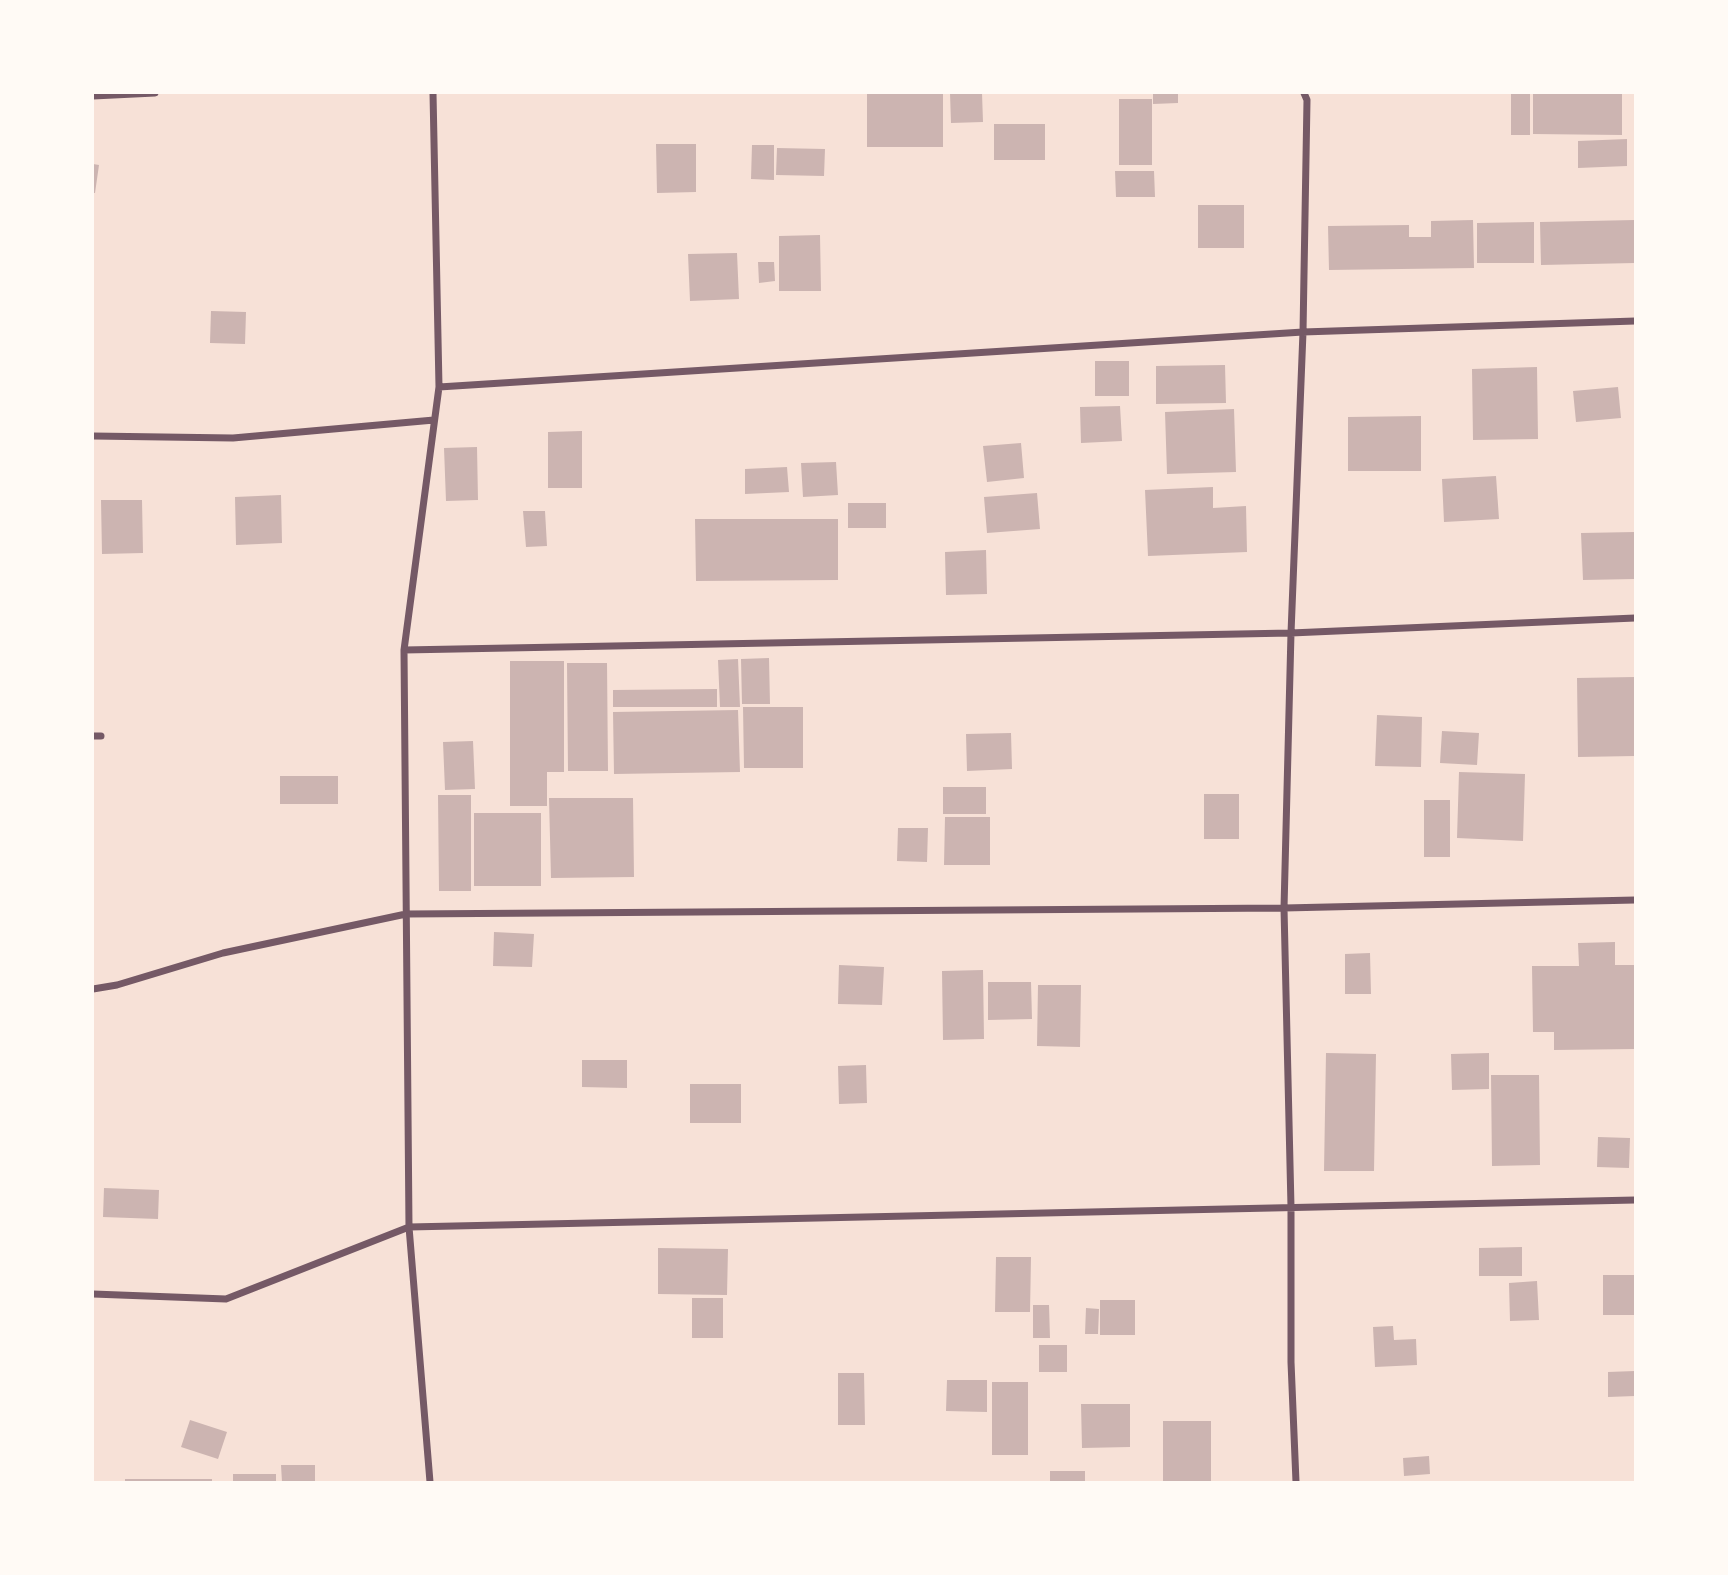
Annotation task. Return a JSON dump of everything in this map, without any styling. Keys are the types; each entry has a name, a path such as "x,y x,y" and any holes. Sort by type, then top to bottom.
{"street":[{"path":"93,96 155,93"},
{"path":"430,1482 409,1227 404,650 439,387 433,93"},
{"path":"1296,1482 1291,1362 1291,1207 1284,908 1303,332 1307,100 1304,93"},
{"path":"439,387 1303,332 1635,321"},
{"path":"93,436 233,438 435,420"},
{"path":"404,650 1291,633 1635,618"},
{"path":"93,989 117,985 223,953 406,915 1284,908 1635,900"},
{"path":"93,1294 226,1299 409,1227 1635,1200"}],"building":[{"path":"867,93 943,93 943,147 867,147"},
{"path":"950,93 982,93 983,122 951,123"},
{"path":"1153,93 1178,93 1178,103 1153,104"},
{"path":"1511,93 1530,93 1530,135 1511,135"},
{"path":"1533,93 1622,93 1622,135 1533,134"},
{"path":"1119,99 1152,99 1152,165 1119,165"},
{"path":"994,124 1045,124 1045,160 994,160"},
{"path":"1627,139 1627,166 1578,168 1578,141"},
{"path":"656,144 696,144 696,192 657,193"},
{"path":"752,145 774,145 774,180 751,179"},
{"path":"777,148 825,149 824,176 776,175"},
{"path":"93,164 99,165 95,193 93,193"},
{"path":"1115,171 1154,171 1155,197 1116,197"},
{"path":"1198,205 1244,205 1244,248 1198,248"},
{"path":"1473,220 1474,268 1329,270 1328,226 1409,225 1409,237 1431,237 1431,221"},
{"path":"1635,220 1635,263 1541,265 1540,222"},
{"path":"1534,222 1534,263 1477,263 1477,223"},
{"path":"820,235 821,291 779,291 779,236"},
{"path":"737,253 739,299 690,301 688,254"},
{"path":"758,262 774,262 775,281 759,283"},
{"path":"211,311 246,312 245,344 210,343"},
{"path":"1095,361 1129,361 1129,396 1095,396"},
{"path":"1225,365 1226,403 1156,404 1156,366"},
{"path":"1537,367 1538,439 1473,440 1472,369"},
{"path":"1618,387 1621,418 1576,422 1573,391"},
{"path":"1120,406 1122,441 1081,443 1080,407"},
{"path":"1234,409 1236,472 1167,474 1165,412"},
{"path":"1421,416 1421,471 1348,471 1348,417"},
{"path":"582,431 582,488 548,488 548,432"},
{"path":"1021,443 1024,478 987,482 983,446"},
{"path":"477,447 478,500 446,501 444,448"},
{"path":"836,462 838,495 803,497 801,463"},
{"path":"787,467 789,492 745,494 745,469"},
{"path":"1496,476 1499,519 1444,522 1442,479"},
{"path":"1213,487 1213,508 1246,506 1247,552 1148,556 1145,490"},
{"path":"1037,493 1040,529 987,533 984,497"},
{"path":"281,495 282,543 236,545 235,497"},
{"path":"101,500 142,500 143,553 102,554"},
{"path":"848,503 886,503 886,528 848,528"},
{"path":"523,511 545,511 547,546 526,547"},
{"path":"695,519 838,519 838,580 696,581"},
{"path":"1635,532 1635,579 1583,580 1581,533"},
{"path":"986,550 987,594 946,595 945,552"},
{"path":"769,658 770,704 742,704 741,659"},
{"path":"738,659 740,707 720,707 718,660"},
{"path":"510,661 564,661 564,772 547,772 547,806 510,806"},
{"path":"567,663 607,663 608,771 568,771"},
{"path":"1635,677 1635,756 1578,757 1577,678"},
{"path":"717,689 717,707 613,707 613,690"},
{"path":"743,707 803,707 803,768 744,768"},
{"path":"738,710 740,772 614,774 613,712"},
{"path":"1377,715 1422,717 1421,767 1375,766"},
{"path":"1442,731 1479,733 1477,765 1440,763"},
{"path":"1011,733 1012,769 967,771 966,734"},
{"path":"473,741 475,789 445,790 443,742"},
{"path":"1459,772 1525,774 1523,841 1457,838"},
{"path":"280,776 338,776 338,804 280,804"},
{"path":"943,787 986,787 986,814 943,814"},
{"path":"1204,794 1239,794 1239,839 1204,839"},
{"path":"438,795 471,795 471,891 439,891"},
{"path":"549,798 633,798 634,877 551,878"},
{"path":"1424,800 1450,800 1450,857 1424,857"},
{"path":"474,813 541,813 541,886 474,886"},
{"path":"945,817 990,817 990,865 944,865"},
{"path":"898,828 928,828 927,862 897,861"},
{"path":"494,932 534,934 532,967 493,966"},
{"path":"1615,942 1615,965 1635,965 1635,1049 1554,1050 1554,1032 1533,1032 1532,966 1579,966 1578,943"},
{"path":"1370,953 1371,994 1345,994 1345,954"},
{"path":"839,965 884,967 882,1005 838,1004"},
{"path":"983,970 984,1039 943,1040 942,971"},
{"path":"988,982 1031,982 1032,1019 988,1020"},
{"path":"1038,985 1081,985 1080,1047 1037,1046"},
{"path":"1326,1053 1376,1054 1374,1171 1324,1171"},
{"path":"1489,1053 1489,1089 1452,1090 1451,1054"},
{"path":"582,1060 627,1060 627,1088 582,1087"},
{"path":"866,1065 867,1103 839,1104 838,1066"},
{"path":"1491,1075 1539,1075 1540,1165 1492,1166"},
{"path":"690,1084 741,1084 741,1123 690,1123"},
{"path":"1598,1137 1630,1138 1629,1168 1597,1167"},
{"path":"104,1188 159,1190 158,1219 103,1217"},
{"path":"1522,1247 1522,1276 1479,1276 1479,1248"},
{"path":"658,1248 728,1249 727,1295 658,1294"},
{"path":"996,1257 1031,1257 1030,1312 995,1312"},
{"path":"1603,1275 1635,1275 1635,1315 1603,1315"},
{"path":"1537,1281 1539,1320 1510,1321 1509,1283"},
{"path":"692,1298 723,1298 723,1338 692,1338"},
{"path":"1100,1300 1135,1300 1135,1335 1100,1335"},
{"path":"1033,1305 1049,1305 1050,1338 1033,1338"},
{"path":"1086,1308 1099,1309 1098,1334 1085,1334"},
{"path":"1393,1326 1394,1340 1416,1339 1417,1365 1375,1367 1373,1327"},
{"path":"1039,1345 1067,1345 1067,1372 1039,1372"},
{"path":"1635,1371 1635,1396 1608,1397 1608,1372"},
{"path":"838,1373 864,1373 865,1425 838,1425"},
{"path":"947,1380 987,1380 987,1412 946,1411"},
{"path":"992,1382 1028,1382 1028,1455 992,1455"},
{"path":"1081,1404 1130,1404 1130,1447 1082,1448"},
{"path":"190,1420 227,1432 218,1459 181,1447"},
{"path":"1163,1421 1211,1421 1211,1482 1163,1482"},
{"path":"1429,1456 1430,1474 1404,1476 1403,1458"},
{"path":"281,1465 315,1465 315,1482 282,1482"},
{"path":"1050,1471 1085,1471 1085,1482 1050,1482"},
{"path":"233,1474 276,1474 276,1482 233,1482"},
{"path":"125,1479 212,1479 212,1482 125,1482"}]}
